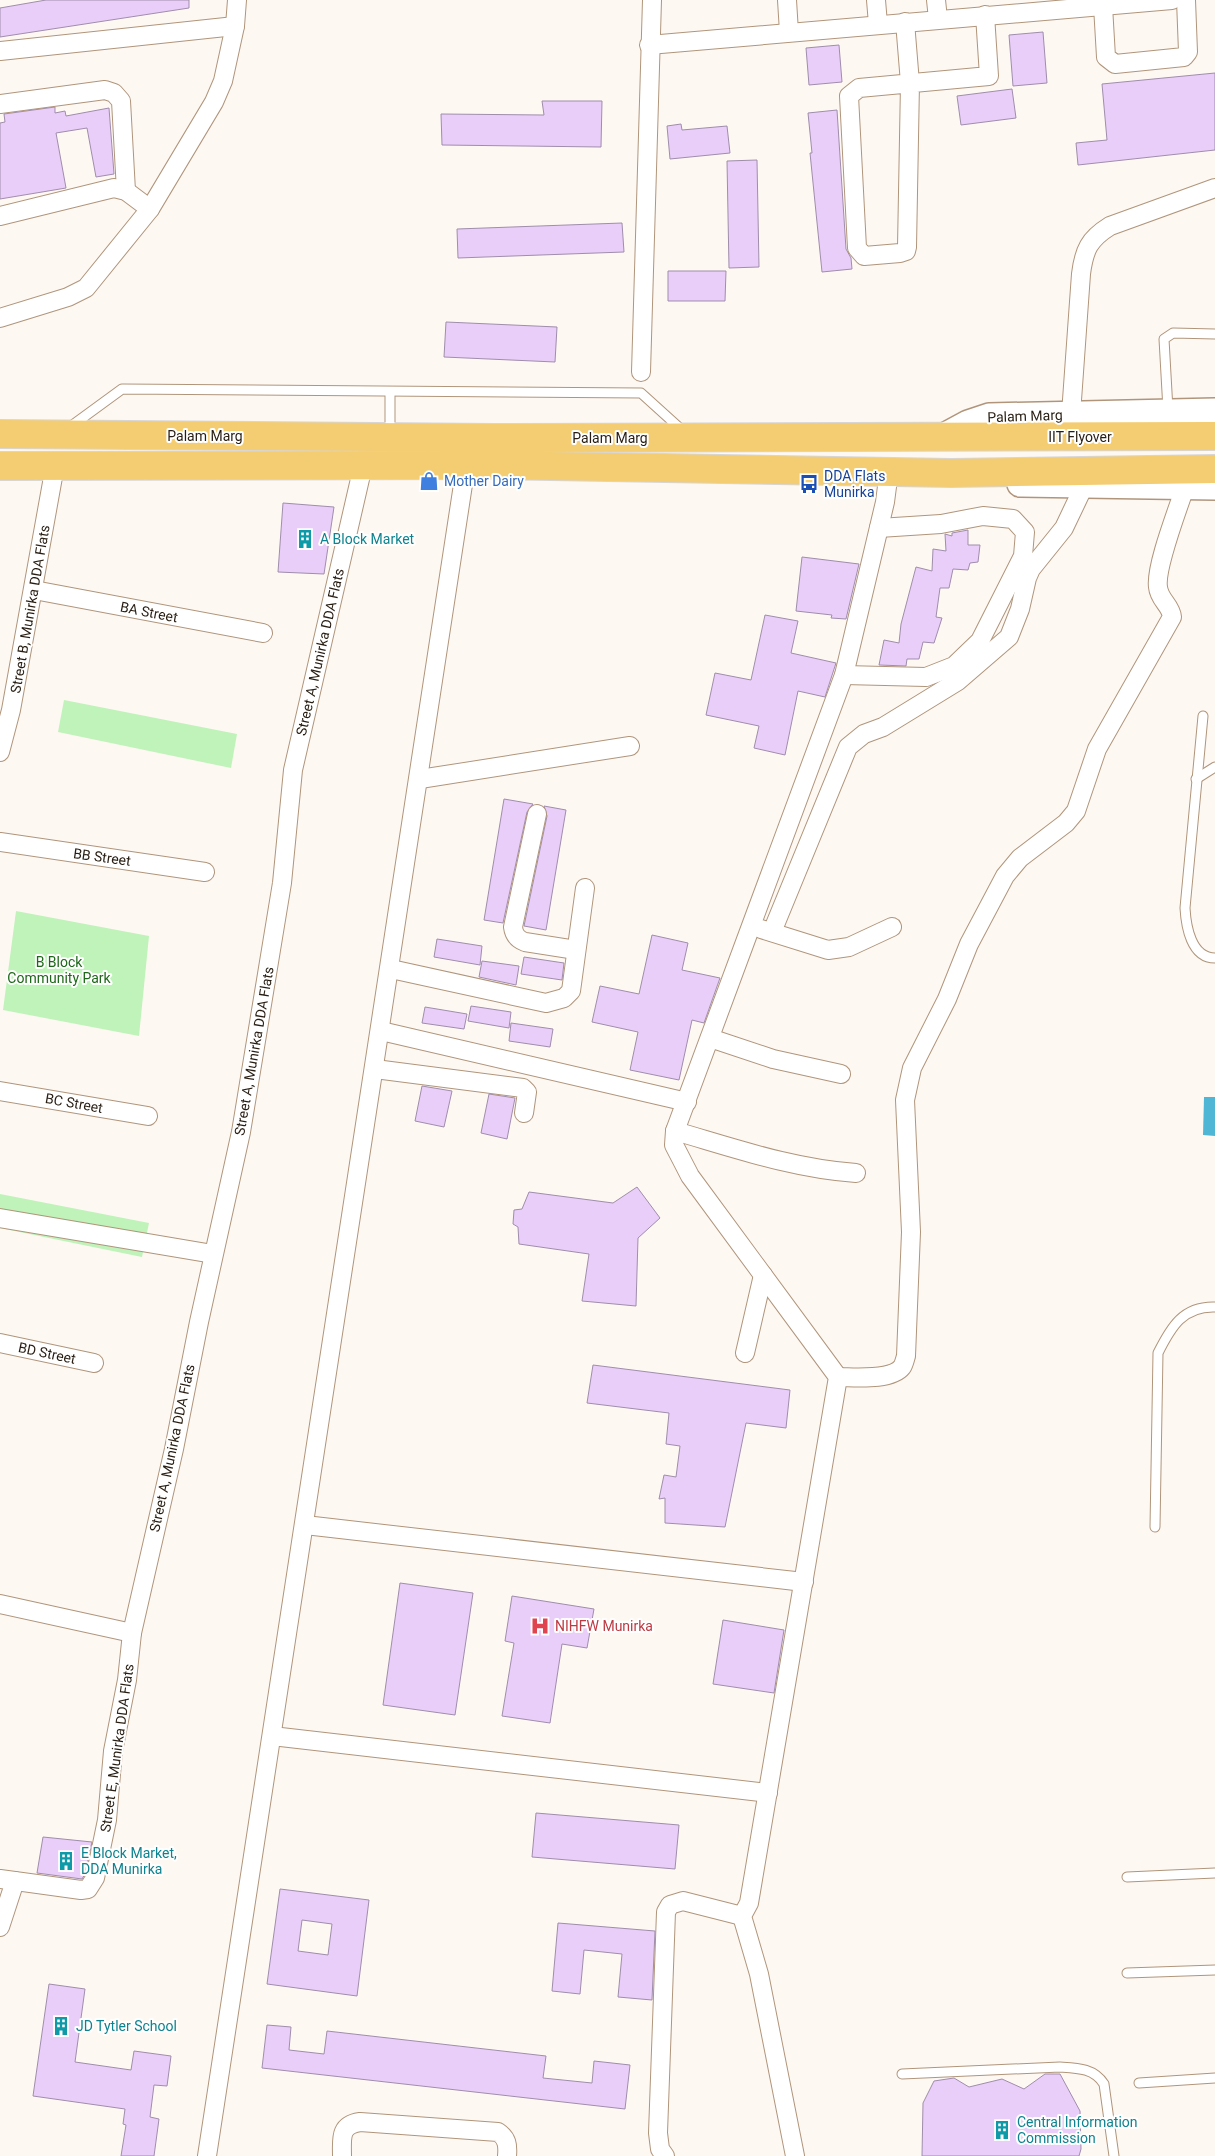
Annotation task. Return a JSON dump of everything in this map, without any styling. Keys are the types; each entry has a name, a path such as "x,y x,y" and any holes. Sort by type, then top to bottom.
{"main road":[{"name":"Palam Marg","path":"0,434 57,436 390,437 944,436 968,423 989,416 1215,411"},
{"name":"IIT Flyover","path":"944,436 1215,436"},
{"name":"Palam Marg","path":"0,466 466,466 889,471 951,474 989,484 1215,487"},
{"path":"951,474 1215,469"}],"street":[{"path":"0,318 68,297 86,288 150,209 214,102 228,63 238,0"},
{"path":"641,372 649,45 652,0"},
{"path":"787,0 789,32"},
{"path":"876,0 878,24"},
{"path":"936,0 938,19"},
{"path":"649,45 985,16 1070,4 1103,6 1164,0"},
{"path":"1103,6 1106,57 1114,64 1184,57 1188,52 1186,0"},
{"path":"905,22 910,83 907,250 900,253 864,256 857,248 849,96 860,88 910,83 989,76 985,16"},
{"path":"0,51 235,26"},
{"path":"0,104 105,90 114,93 121,101 126,191"},
{"path":"0,216 114,188 126,191 150,209"},
{"path":"1071,414 1081,274 1085,252 1090,244 1096,235 1110,226 1215,188"},
{"name":"Street B, Munirka DDA Flats","path":"0,752 11,710 55,466"},
{"name":"Street A, Munirka DDA Flats","path":"132,1634 174,1449 213,1254 241,1132 282,883 293,770 363,466"},
{"path":"207,2156 391,969 466,466"},
{"path":"795,2156 759,1974 742,1916 749,1904 838,1377 679,1158 674,1145 674,1131 687,1102 844,675 885,502 889,471"},
{"path":"772,932 848,748 864,734 890,723 958,681 1009,637 1020,609 1027,578 1064,528 1084,486"},
{"path":"838,1377 879,1377 892,1374 901,1368 906,1356 911,1232 906,1100 912,1068 947,999 969,944 1005,876 1020,858 1066,823 1076,811 1097,749 1172,617 1172,609 1159,593 1158,574 1185,487"},
{"path":"844,675 926,677 954,666 980,642 1023,556 1025,532 1013,518 983,516 941,524 879,528"},
{"name":"BA Street","path":"34,590 263,634"},
{"path":"420,779 630,746"},
{"path":"537,814 513,927 514,933 518,939 525,942 576,950"},
{"name":"BB Street","path":"0,842 205,872"},
{"path":"391,969 546,1002 555,1002 564,998 570,991 585,888"},
{"path":"752,926 828,950 838,950 892,927"},
{"path":"381,1031 687,1102"},
{"path":"710,1038 772,1060 841,1074"},
{"path":"375,1069 523,1088 527,1092 524,1113"},
{"name":"BC Street","path":"0,1091 148,1116"},
{"path":"674,1131 783,1162 833,1172 856,1173"},
{"path":"0,1218 213,1254"},
{"path":"745,1352 762,1274"},
{"name":"BD Street","path":"0,1343 94,1363"},
{"path":"305,1524 804,1582"},
{"path":"0,1604 132,1634"},
{"name":"Street E, Munirka DDA Flats","path":"8,1880 81,1890 88,1889 93,1884 107,1820 113,1751 127,1680 132,1634"},
{"path":"272,1736 768,1793"},
{"path":"0,1927 8,1880"},
{"path":"664,2156 660,2149 658,2133 666,1912 670,1905 683,1901 742,1916"},
{"path":"342,2156 342,2136 346,2127 351,2123 360,2122 498,2132 504,2136 507,2142 507,2156"}],"lane":[{"path":"1168,412 1164,340 1172,333 1215,334"},
{"path":"57,436 122,389 641,393 691,437"},
{"path":"390,392 390,437"},
{"path":"1203,716 1184,908 1186,927 1192,942 1200,953 1215,958"},
{"path":"1196,779 1215,767"},
{"path":"1155,1527 1158,1353 1169,1332 1187,1313 1200,1306 1215,1307"},
{"path":"1127,1877 1215,1873"},
{"path":"1127,1973 1215,1970"},
{"path":"902,2074 1060,2067 1089,2071 1099,2076 1104,2084 1114,2156"},
{"path":"1139,2083 1215,2078"}],"green space":[{"path":"64,700 237,734 231,768 58,732"},
{"name":"B Block Community Park","path":"16,911 149,936 139,1036 3,1010"},
{"path":"0,1194 149,1223 142,1257 0,1228"}],"water":[{"path":"1204,1097 1215,1097 1215,1136 1203,1135"}],"building":[{"path":"46,0 189,0 189,8 0,37 0,8"},
{"path":"1043,32 1047,83 1013,86 1009,35"},
{"path":"839,45 842,82 809,85 806,48"},
{"path":"1215,73 1215,150 1078,165 1076,143 1107,140 1102,84"},
{"path":"1012,89 1016,118 961,125 957,96"},
{"path":"542,101 602,101 601,147 442,145 441,114 544,115"},
{"path":"55,107 55,113 65,111 66,116 109,108 114,174 96,177 87,128 56,133 66,188 0,199 0,123 5,122 4,114"},
{"path":"837,110 846,249 851,258 852,269 822,272 810,153 812,153 808,113"},
{"path":"681,124 682,130 727,126 730,153 670,159 667,126"},
{"path":"757,160 759,267 729,268 727,161"},
{"path":"622,223 624,252 458,258 457,229"},
{"path":"668,271 726,271 725,301 668,301"},
{"path":"446,322 557,327 555,362 444,357"},
{"name":"A Block Market","path":"283,503 334,507 324,574 278,572"},
{"path":"968,530 968,545 980,545 978,562 970,563 968,570 953,569 949,588 940,588 936,617 942,618 934,643 923,642 919,659 907,659 906,666 879,665 884,640 899,643 901,624 916,567 932,571 933,549 946,551 945,534 952,536 952,533"},
{"path":"802,557 859,564 846,619 831,618 832,615 796,611"},
{"path":"765,615 798,621 791,653 836,663 825,697 798,691 785,755 754,748 759,726 706,715 715,673 751,680"},
{"path":"504,799 533,804 527,812 503,923 484,920"},
{"path":"544,806 566,810 546,930 524,926 547,816"},
{"path":"652,935 688,943 682,970 720,978 704,1023 692,1020 679,1080 630,1070 638,1032 592,1022 600,986 639,994"},
{"path":"437,939 482,946 480,965 434,957"},
{"path":"524,957 564,963 562,980 521,974"},
{"path":"482,961 519,966 516,985 479,977"},
{"path":"471,1006 511,1012 509,1028 468,1021"},
{"path":"425,1007 467,1014 464,1029 422,1023"},
{"path":"511,1023 553,1029 550,1047 509,1041"},
{"path":"422,1086 452,1091 444,1127 415,1121"},
{"path":"489,1094 515,1098 507,1139 481,1133"},
{"path":"637,1187 660,1218 638,1238 636,1306 582,1301 589,1254 519,1244 518,1227 513,1224 514,1210 522,1209 529,1192 613,1203"},
{"path":"593,1365 790,1390 786,1428 746,1423 725,1527 665,1523 665,1498 659,1499 664,1475 676,1477 680,1446 666,1444 669,1413 587,1403"},
{"path":"400,1583 473,1593 455,1715 383,1705"},
{"path":"512,1596 594,1609 587,1648 562,1644 550,1723 502,1716 514,1643 505,1641"},
{"path":"723,1620 784,1630 774,1693 713,1684"},
{"path":"536,1813 679,1825 675,1869 532,1857"},
{"name":"E Block Market, DDA Munirka","path":"43,1837 92,1842 85,1874 82,1879 37,1873"},
{"path":"280,1889 369,1900 357,1996 267,1984","holes":["302,1920 332,1924 328,1955 298,1951"]},
{"path":"558,1923 655,1931 652,2000 618,1997 622,1954 584,1950 580,1994 552,1991"},
{"name":"JD Tytler School","path":"49,1984 85,1989 75,2062 131,2070 134,2051 171,2056 167,2086 154,2085 150,2117 159,2119 154,2156 121,2156 126,2125 123,2124 125,2109 33,2096"},
{"path":"267,2025 291,2027 289,2050 324,2054 327,2031 546,2056 543,2078 592,2083 594,2061 630,2065 625,2109 262,2068"},
{"name":"Central Information Commission","path":"1045,2074 1060,2074 1080,2111 1081,2149 1079,2156 922,2156 923,2103 934,2081 954,2078 969,2087 1002,2079 1024,2089"}],"place":[{"name":"Mother Dairy","path":"429,481"},
{"name":"DDA Flats Munirka","path":"809,484"},
{"name":"A Block Market","path":"305,539"},
{"name":"NIHFW Munirka","path":"540,1626"},
{"name":"E Block Market, DDA Munirka","path":"66,1861"},
{"name":"JD Tytler School","path":"61,2026"},
{"name":"Central Information Commission","path":"1002,2130"}]}
